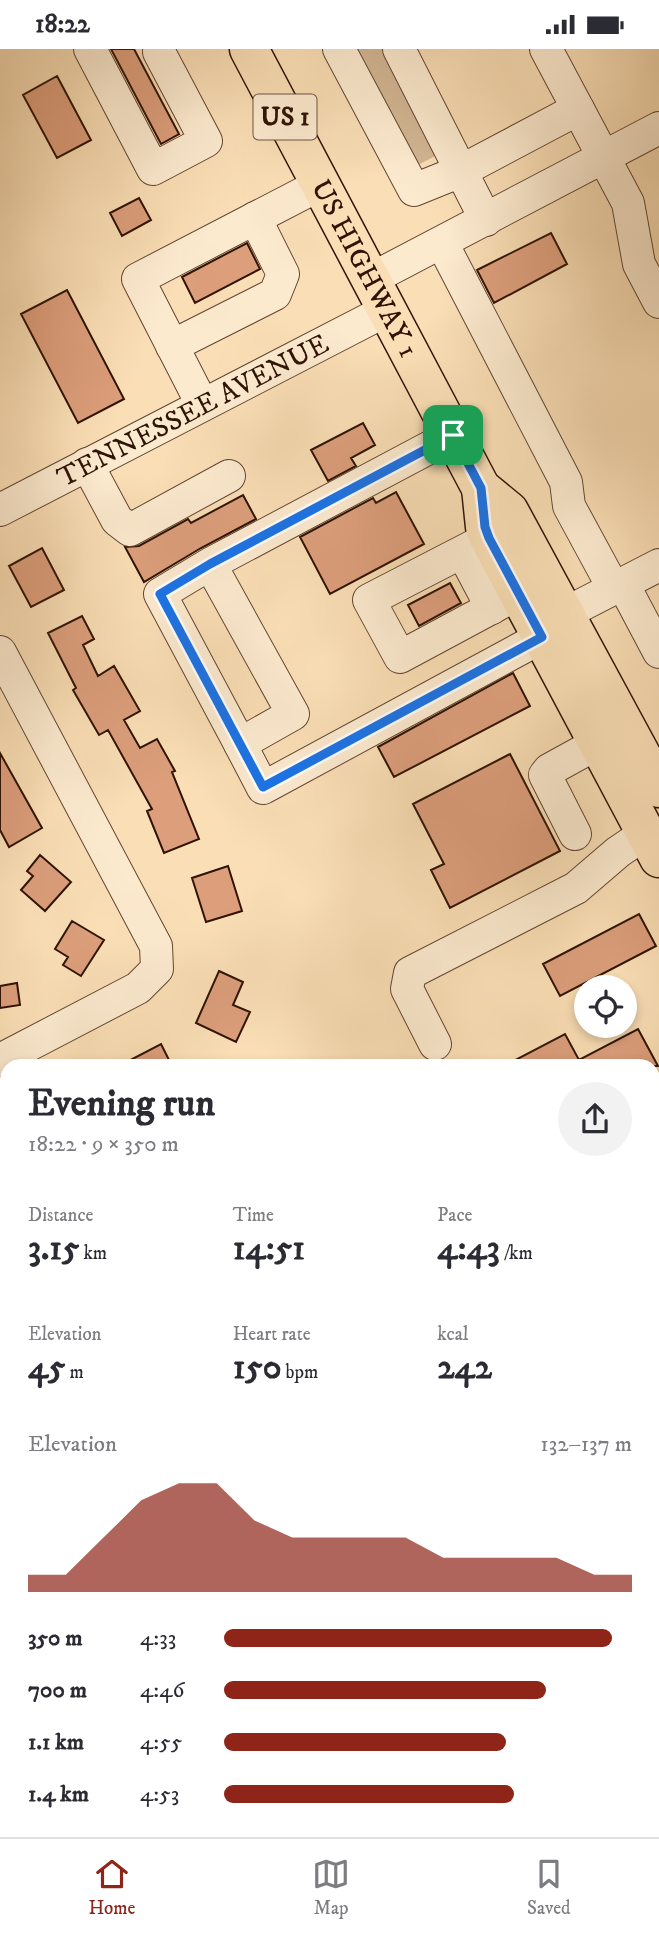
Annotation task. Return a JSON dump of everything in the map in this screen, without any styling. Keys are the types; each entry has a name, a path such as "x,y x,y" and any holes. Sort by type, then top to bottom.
{"main road":[{"name":"US HIGHWAY 1","path":"249,49 481,488 485,527 476,545 505,600 554,625 652,820"},
{"name":"US HIGHWAY 1","path":"481,488 509,511 598,743 652,820"}],"street":[{"path":"90,49 153,169 206,141 160,50"},
{"path":"546,49 628,203 639,264 659,302"},
{"path":"394,101 414,190 461,171 578,109"},
{"path":"394,101 461,171 486,220"},
{"name":"TENNESSEE AVENUE","path":"0,510 202,404 379,295 442,243 659,128"},
{"path":"202,404 138,279 321,184"},
{"path":"172,346 275,294 283,274 255,218"},
{"path":"442,243 566,482 569,506 619,586 655,633"},
{"path":"453,435 210,564 160,594 263,787 659,565"},
{"path":"87,464 117,520 130,530 229,476"},
{"path":"476,545 369,600 400,657 505,600"},
{"path":"210,564 317,758"},
{"path":"0,652 156,946 158,969 138,988 2,1059"},
{"path":"240,744 293,714"},
{"path":"575,834 545,775 548,770 598,743"},
{"path":"435,1044 407,989 410,973 576,888 652,820"}],"building":[{"path":"111,49 134,49 179,134 161,144"},
{"path":"57,76 91,140 57,158 23,95"},
{"path":"139,198 151,220 122,236 110,213"},
{"path":"551,233 567,264 494,303 477,270"},
{"path":"247,243 260,269 195,303 182,277"},
{"path":"67,290 124,399 78,423 21,314"},
{"path":"363,423 375,445 351,458 356,466 328,481 311,450"},
{"path":"396,492 424,544 330,594 300,537 373,498 376,503"},
{"path":"243,495 256,519 144,582 125,547 139,546 188,519 191,523"},
{"path":"42,548 64,590 31,607 9,566"},
{"path":"450,583 461,603 419,626 408,605"},
{"path":"82,616 94,639 83,645 98,676 114,666 140,711 124,720 140,748 157,739 175,771 172,772 199,839 164,853 147,811 152,809 108,730 99,735 73,690 76,688 48,633"},
{"path":"513,673 530,706 394,777 378,747"},
{"path":"0,753 42,828 9,847 0,830"},
{"path":"510,754 560,851 450,908 431,870 444,864 413,804"},
{"path":"40,855 71,882 45,911 21,890 33,876 27,871"},
{"path":"228,866 242,911 206,922 192,878"},
{"path":"639,914 656,946 600,975 574,975 574,989 560,996 543,964"},
{"path":"72,921 104,940 81,976 63,965 68,957 55,949"},
{"path":"219,971 243,982 233,1005 250,1012 236,1042 196,1023"},
{"path":"17,983 20,1005 0,1008 0,986"},
{"path":"638,1029 654,1059 581,1059 621,1038 637,1038"},
{"path":"565,1034 578,1059 517,1059"},
{"path":"161,1044 168,1059 132,1059"}],"tunnel":[{"path":"360,62 385,49"},
{"path":"372,84 398,71"},
{"path":"384,107 410,94"},
{"path":"396,128 421,115"},
{"path":"408,152 433,139"}],"route":[{"path":"453,435 481,488 485,527 489,538 542,637 263,787 160,594 210,564 453,435"}]}
